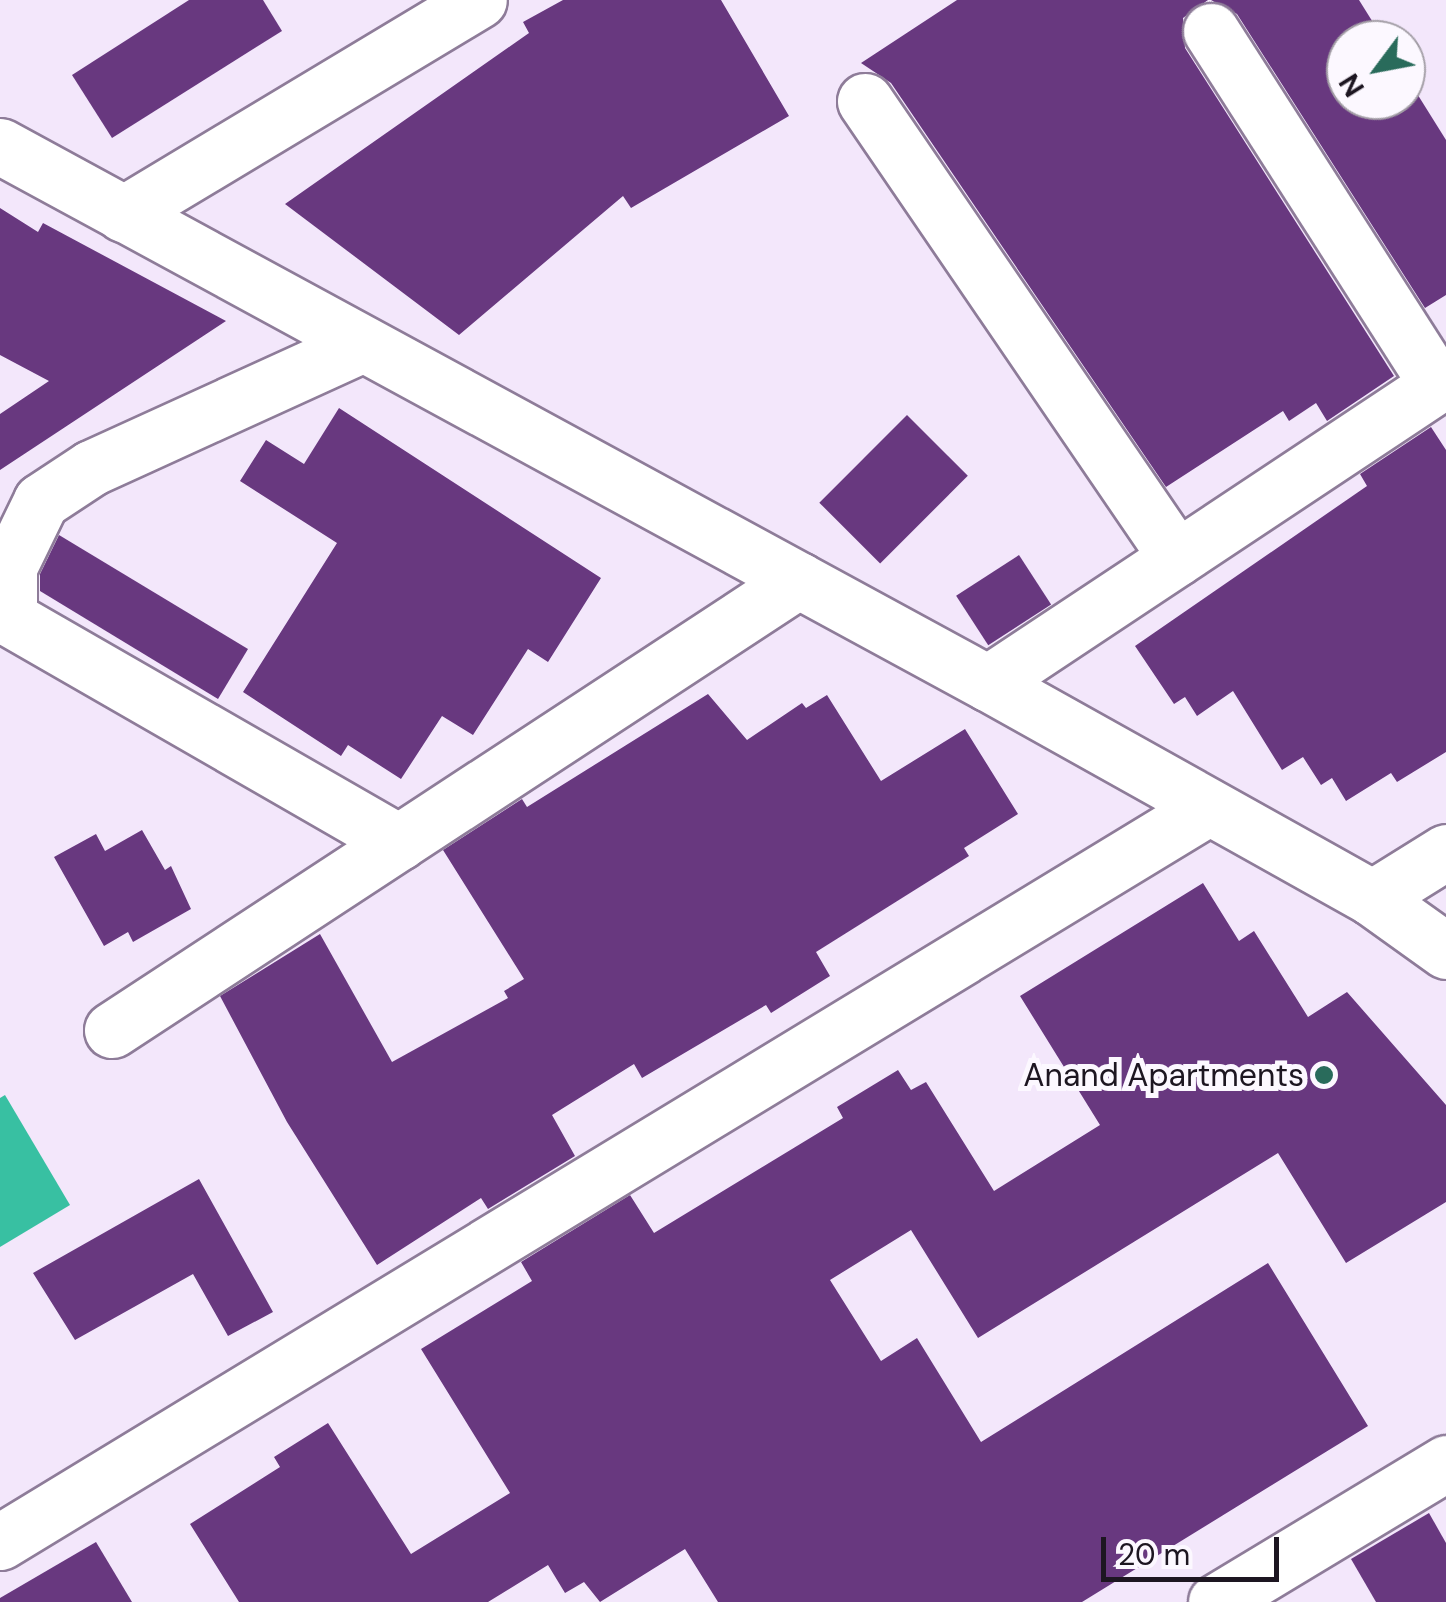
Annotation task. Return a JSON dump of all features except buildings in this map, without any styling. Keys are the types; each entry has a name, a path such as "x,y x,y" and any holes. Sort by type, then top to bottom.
{"street":[{"path":"124,214 479,0"},
{"path":"988,683 1442,382 1212,31"},
{"path":"866,101 1177,558"},
{"path":"0,146 988,683 1372,898 1446,951"},
{"path":"364,344 91,468 41,502 9,567 4,621 400,842"},
{"path":"112,1030 799,580"},
{"path":"0,1542 1207,808"},
{"path":"1372,898 1446,852"},
{"path":"1216,1602 1446,1463"}],"shaded area":[{"path":"5,1095 70,1205 0,1247 0,1098"}],"place":[{"name":"Anand Apartments","path":"1324,1075"}]}
